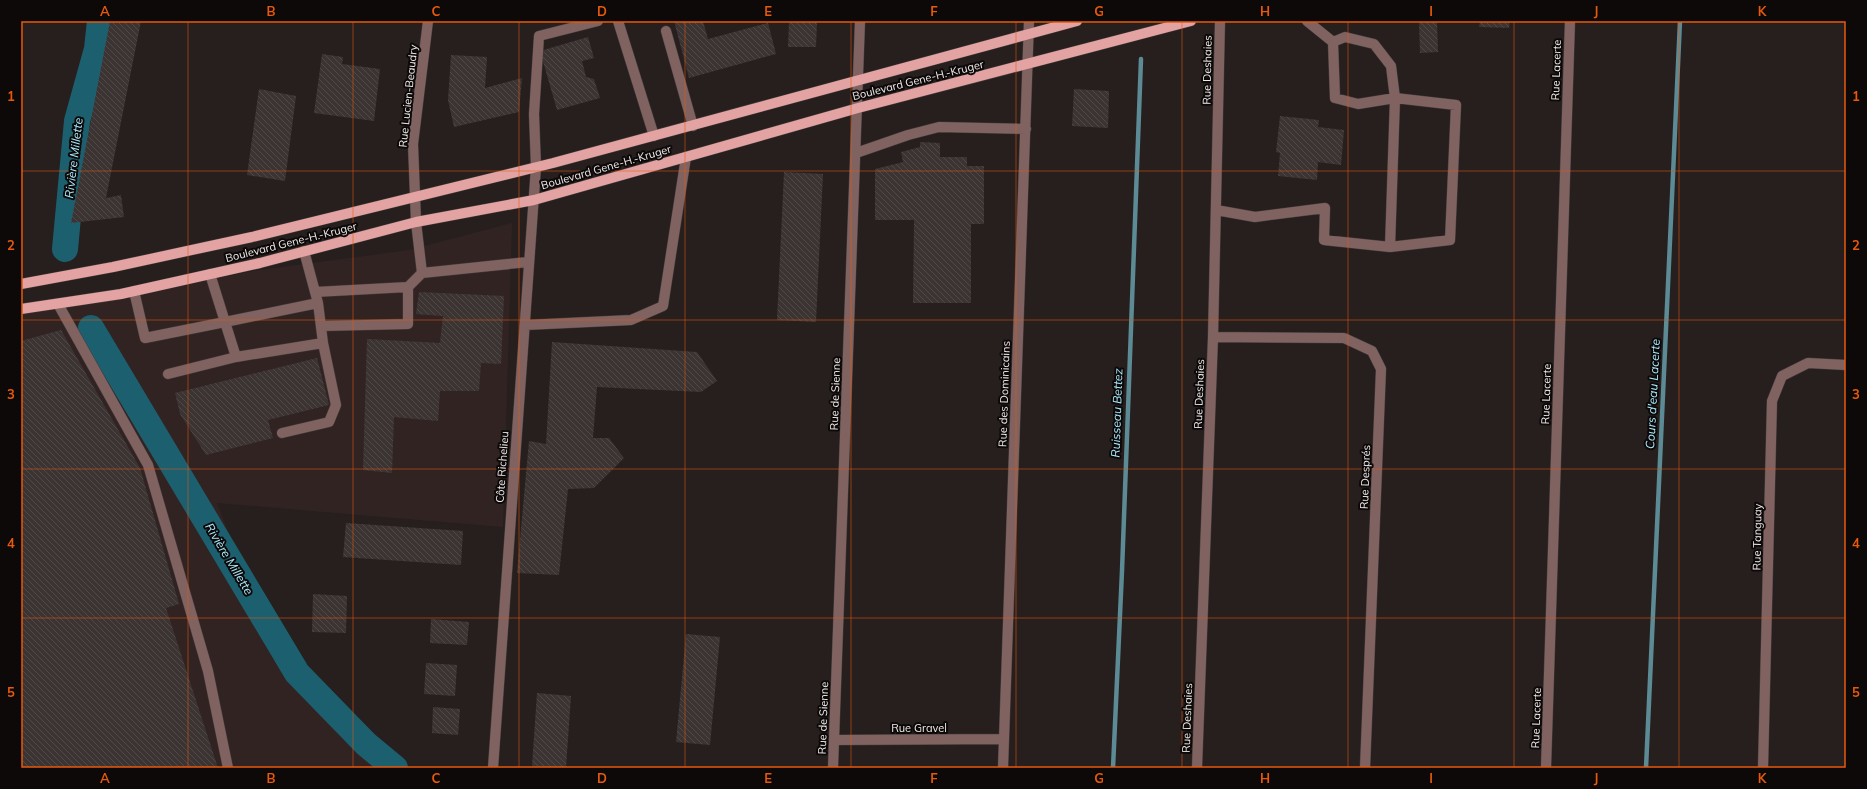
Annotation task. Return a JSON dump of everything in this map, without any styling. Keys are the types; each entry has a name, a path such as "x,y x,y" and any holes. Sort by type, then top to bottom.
{"main road":[{"name":"Boulevard Gene-H.-Kruger","path":"21,284 113,267 229,242 536,167 693,126 1077,21"},
{"name":"Boulevard Gene-H.-Kruger","path":"21,309 134,291 304,251 416,222 534,200 858,108 1191,21"}],"street":[{"name":"Rue Lucien-Beaudry","path":"422,273 416,222 413,144 428,21"},
{"name":"Côte Richelieu","path":"493,768 528,262 534,200 536,167 534,114 539,36 598,21"},
{"path":"618,21 654,136"},
{"name":"Rue de Sienne","path":"833,768 860,21"},
{"name":"Rue des Dominicains","path":"1003,768 1029,21"},
{"name":"Rue Deshaies","path":"1197,768 1213,337 1220,21"},
{"path":"1216,210 1255,216 1325,208 1324,240 1390,247 1450,240 1456,105 1395,98 1358,104 1335,98 1333,42 1307,21"},
{"name":"Rue Lacerte","path":"1546,768 1570,21"},
{"path":"666,31 693,126"},
{"path":"1333,42 1345,37 1374,44 1391,66 1395,98 1390,247"},
{"path":"856,153 908,135 939,127 1026,129"},
{"path":"524,325 631,320 663,306 686,157"},
{"path":"282,433 328,422 332,417 336,405 318,303 304,251"},
{"path":"315,292 408,287 422,273 528,262"},
{"path":"210,274 236,357"},
{"path":"322,326 408,324 408,287"},
{"path":"134,291 145,338 318,303"},
{"path":"58,304 148,465 208,671 228,768"},
{"name":"Rue Després","path":"1213,337 1344,338 1372,351 1381,369 1365,768"},
{"path":"168,374 236,357 324,343"},
{"name":"Rue Tanguay","path":"1763,768 1772,401 1782,376 1808,363 1846,365"},
{"name":"Rue Gravel","path":"834,740 1004,739"}],"shaded area":[{"path":"512,223 503,527 217,503 265,627 410,768 21,768 21,311 103,301 253,271 409,250"}],"building":[{"path":"110,21 141,21 106,198 121,195 124,217 71,223"},
{"path":"674,21 703,21 708,39 768,23 776,54 689,78"},
{"path":"789,21 817,21 816,47 788,47"},
{"path":"1419,21 1437,21 1438,52 1420,53"},
{"path":"1480,21 1510,21 1509,28 1479,27"},
{"path":"588,37 594,58 582,61 586,77 594,79 600,98 557,110 540,51"},
{"path":"322,54 343,57 342,64 380,69 374,121 314,113"},
{"path":"451,55 487,57 485,88 522,78 519,112 454,127 448,100"},
{"path":"259,89 296,96 285,181 247,175"},
{"path":"1074,89 1109,91 1108,128 1072,126"},
{"path":"1280,116 1319,120 1318,127 1344,130 1341,165 1318,162 1317,180 1278,176 1280,153 1276,152"},
{"path":"920,142 940,143 940,157 967,157 967,166 984,166 984,224 971,224 971,303 913,303 914,220 875,220 875,169 903,162 901,152 920,147"},
{"path":"784,172 823,174 816,322 777,320"},
{"path":"419,292 504,296 501,364 481,363 479,391 440,391 438,421 394,417 392,473 363,470 367,339 440,343 443,316 416,314"},
{"path":"61,330 140,468 179,604 166,608 218,768 21,768 21,341"},
{"path":"552,342 697,352 717,381 701,392 597,387 593,438 609,438 624,458 594,488 568,489 559,575 517,573 529,441 546,444"},
{"path":"317,358 329,405 268,420 273,438 206,455 180,414 175,393"},
{"path":"346,523 463,531 461,565 343,557"},
{"path":"313,594 347,596 346,633 312,632"},
{"path":"431,619 469,622 467,645 430,643"},
{"path":"686,634 720,637 710,745 676,742"},
{"path":"426,663 457,665 455,696 424,694"},
{"path":"537,693 571,696 566,768 532,766"},
{"path":"433,707 460,709 458,735 432,733"}],"waterway":[{"name":"Rivière Millette","path":"65,249 77,121 97,49 100,21"},
{"name":"Cours d'eau Lacerte","path":"1646,768 1680,21"},
{"name":"Ruisseau Bettez","path":"1113,768 1122,571 1141,59"},
{"name":"Rivière Millette","path":"91,328 297,673 366,744 395,768"}]}
